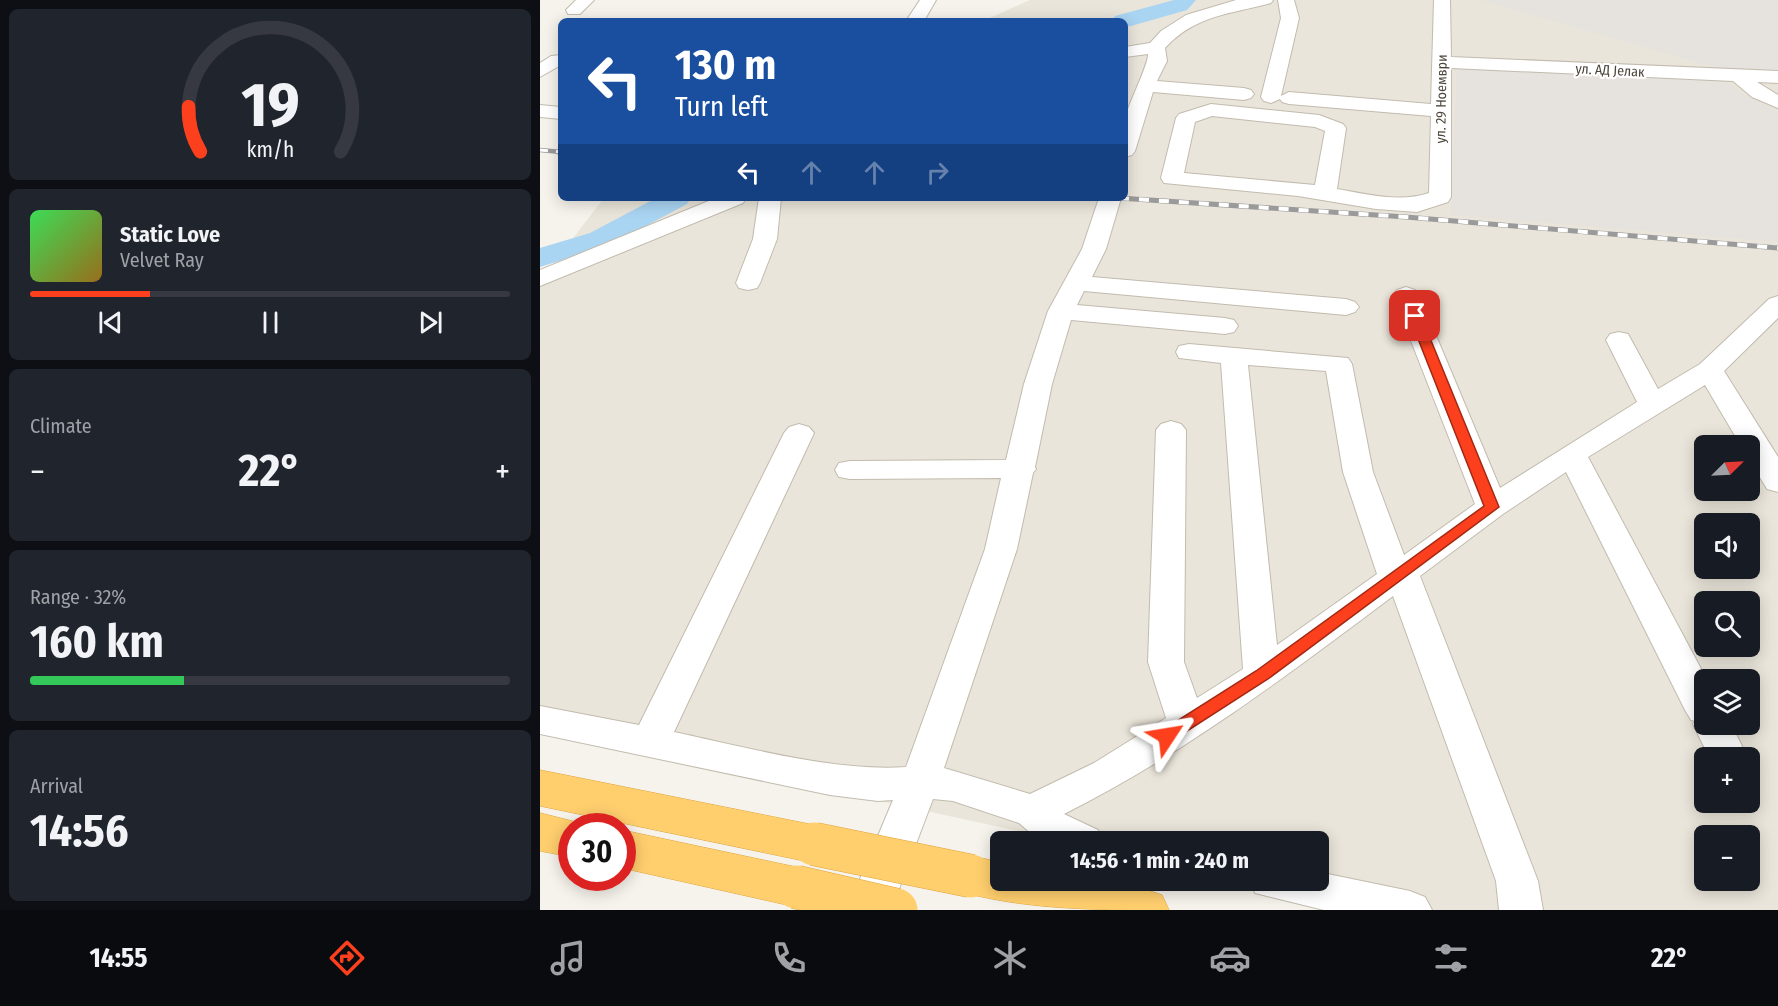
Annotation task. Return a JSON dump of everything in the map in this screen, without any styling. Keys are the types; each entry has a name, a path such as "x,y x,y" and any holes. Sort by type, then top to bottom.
{"highway":[{"path":"540,788 1145,910"},
{"path":"540,831 558,835"},
{"path":"636,852 896,910"}],"street":[{"path":"917,18 928,0"},
{"path":"1128,52 1156,47 1168,33 1191,18 1215,9 1265,0"},
{"path":"1271,97 1290,18 1286,0"},
{"name":"ул. 29 Ноември","path":"1325,193 1376,202 1417,205 1440,197 1442,0"},
{"path":"1128,141 1145,86 1158,61 1156,47"},
{"path":"540,71 558,60"},
{"name":"ул. АД Јелак","path":"1442,62 1778,77"},
{"path":"1739,76 1775,109"},
{"path":"1145,86 1441,111"},
{"path":"1211,110 1319,121 1336,128 1325,193 1172,178 1186,118 1211,110"},
{"path":"540,111 558,113"},
{"path":"540,279 728,201"},
{"path":"748,283 765,239 770,201"},
{"path":"869,910 920,782 1001,549 1038,384 1060,311 1094,249 1109,201"},
{"path":"1077,283 1346,307"},
{"path":"1406,295 1492,507"},
{"path":"1033,811 1108,774 1262,675 1492,507 1572,454 1710,370 1778,304"},
{"path":"1060,311 1338,363 1358,472 1517,881 1521,910"},
{"path":"1619,339 1653,406"},
{"path":"1189,352 1229,341"},
{"path":"1229,341 1262,675"},
{"path":"1710,370 1778,483"},
{"path":"1171,430 1166,662 1187,723"},
{"path":"650,743 799,433"},
{"path":"1572,454 1694,691"},
{"path":"850,470 1020,469"},
{"path":"540,720 830,779 878,784 920,782 953,785 1033,811 1059,831"},
{"path":"540,848 558,850"},
{"path":"636,862 796,887"},
{"path":"1321,891 1410,910"}],"shaded area":[{"path":"1030,0 1778,0 1778,910 1377,910 1289,891 1329,891 1329,831 1018,831 540,727 540,281 602,201 1128,201 1128,18 990,18"},
{"path":"1481,0 1778,0 1778,72 1727,71"},
{"path":"1457,67 1723,79 1746,95 1778,111 1778,242 1451,215"}],"waterway":[{"path":"1128,20 1180,6 1186,0"},
{"path":"540,258 600,239 671,201"}],"railway":[{"path":"540,150 558,152"},
{"path":"1128,199 1406,217 1778,248"}],"route":[{"path":"1167,736 1262,675 1492,507 1415,316"}]}
